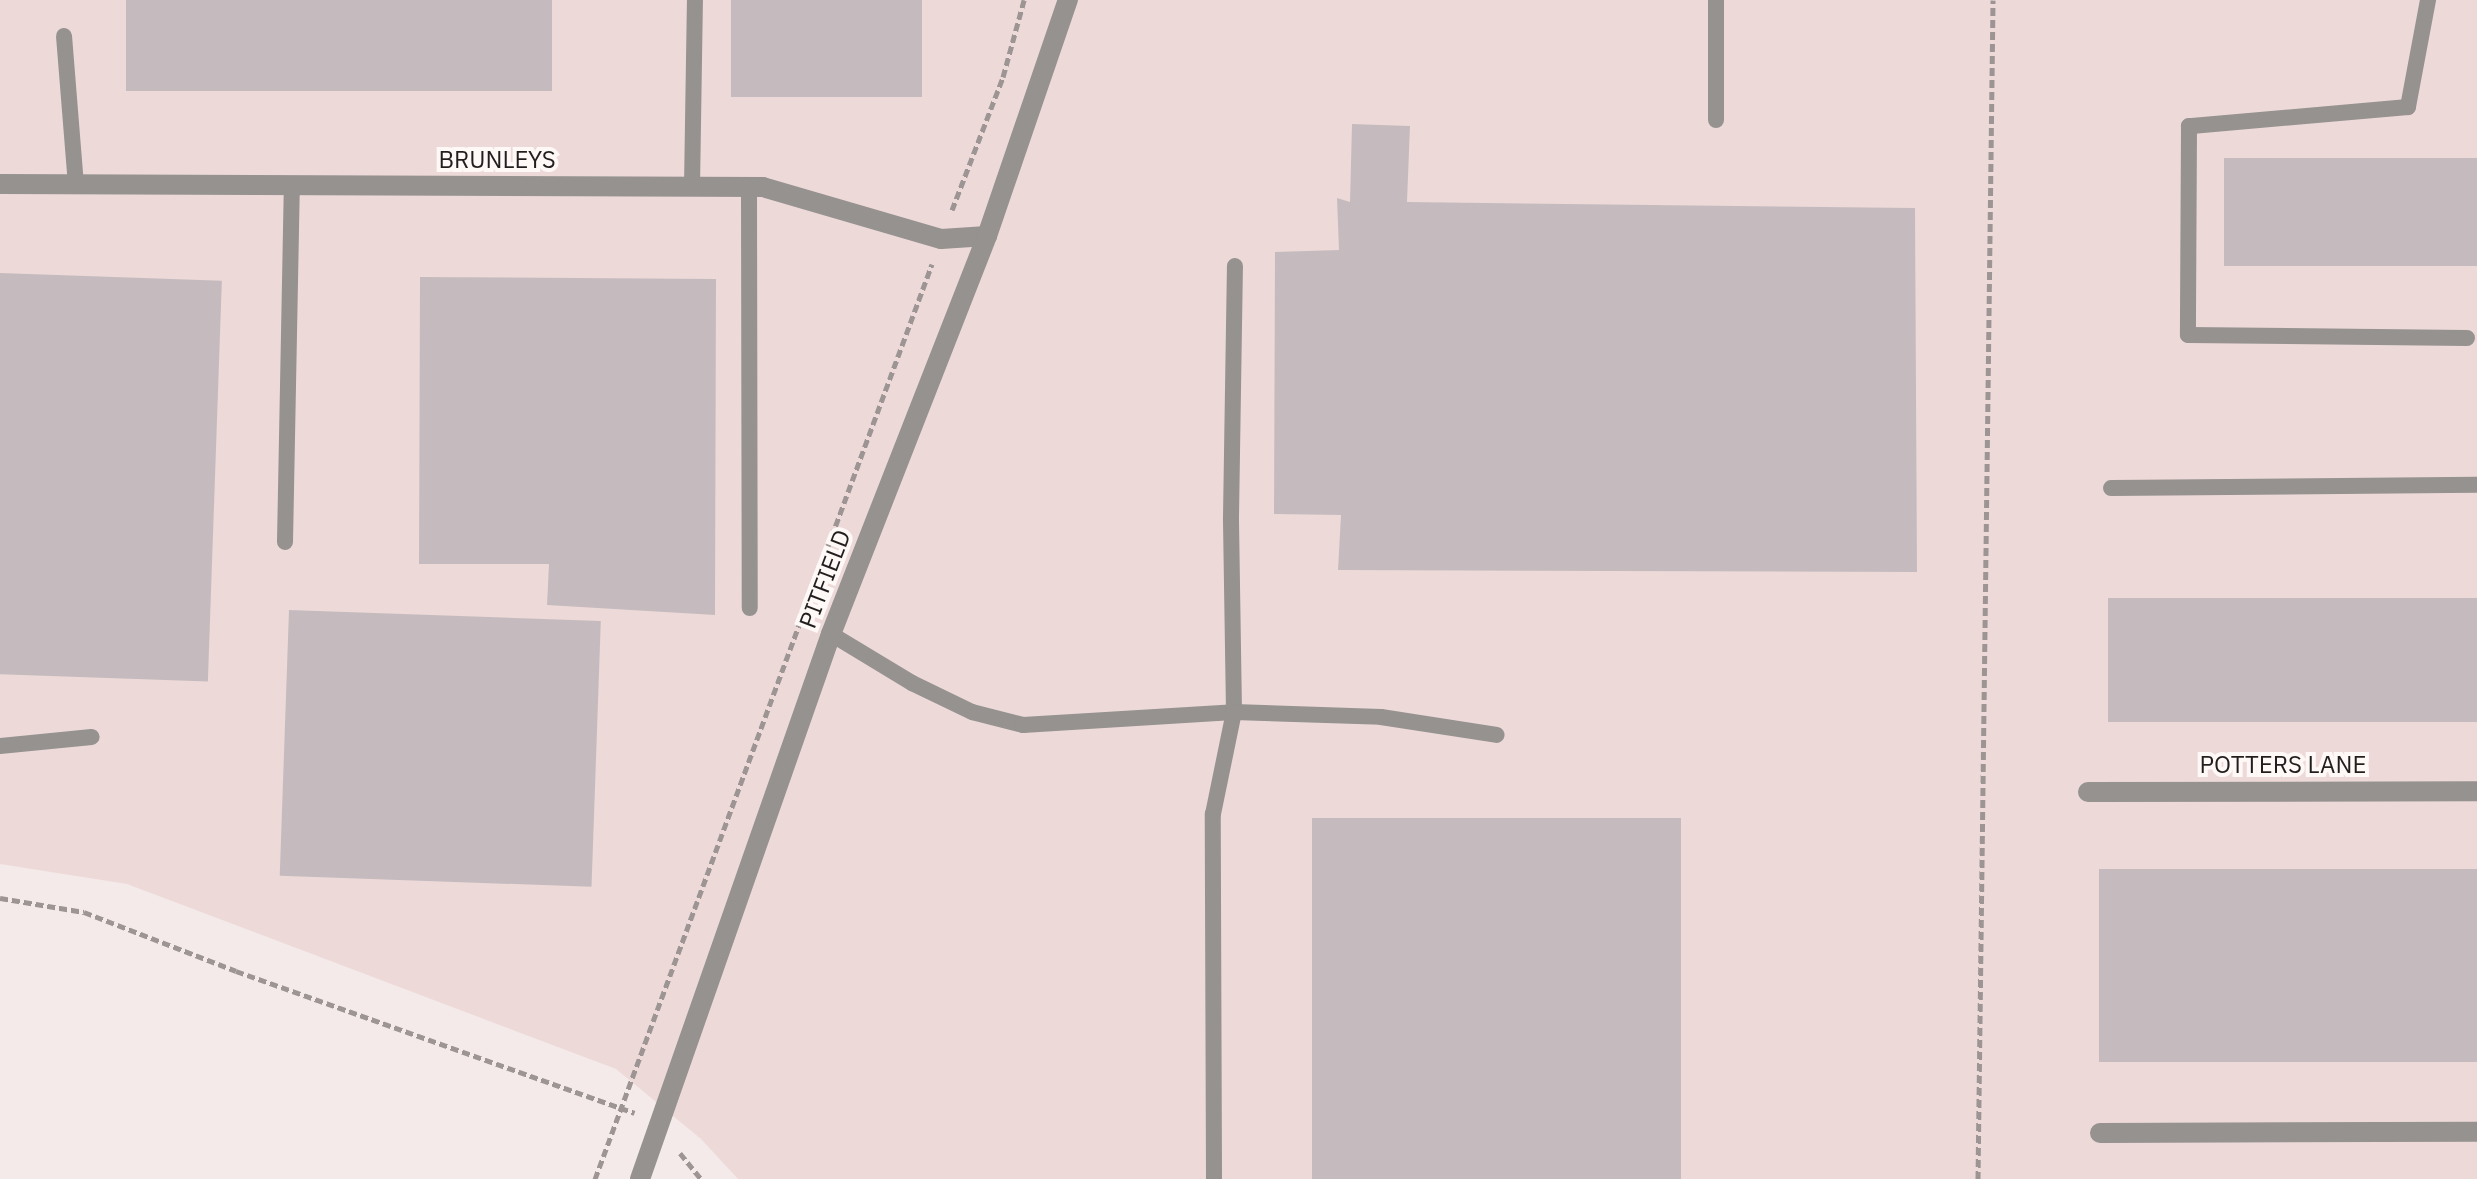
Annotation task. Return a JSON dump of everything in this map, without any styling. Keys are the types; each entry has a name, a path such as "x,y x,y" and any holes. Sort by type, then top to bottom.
{"street":[{"name":"PITFIELD","path":"640,1179 831,634 987,236 1068,0"},
{"name":"BRUNLEYS","path":"0,184 763,187 941,239 987,236"},
{"name":"POTTERS LANE","path":"2088,792 2477,791"},
{"path":"2100,1133 2477,1132"}],"lane":[{"path":"692,187 695,0"},
{"path":"1716,0 1716,120"},
{"path":"2428,0 2408,107 2189,126 2188,335 2467,338"},
{"path":"64,36 76,184"},
{"path":"285,542 292,185"},
{"path":"749,187 750,608"},
{"path":"1214,1179 1213,814 1234,712 1231,517 1235,266"},
{"path":"2111,488 2477,485"},
{"path":"831,634 912,683 972,712 1023,725 1234,712 1381,717 1497,735"},
{"path":"0,746 92,737"}],"path":[{"path":"595,1179 1003,77 1024,0"},
{"path":"1978,1179 1993,0"},
{"path":"0,898 84,912 236,971 621,1107 658,1126 701,1179"}],"shaded area":[{"path":"0,0 2477,0 2477,1179 738,1179 701,1139 616,1069 127,884 0,864"}],"building":[{"path":"126,0 552,0 552,91 126,91"},
{"path":"731,0 922,0 922,97 731,97"},
{"path":"1352,124 1410,126 1407,202 1915,208 1917,572 1338,570 1341,515 1274,514 1275,252 1339,250 1337,198 1350,202"},
{"path":"2224,158 2477,158 2477,266 2224,266"},
{"path":"0,273 222,281 208,682 0,674"},
{"path":"420,277 716,279 715,615 547,605 549,564 419,564"},
{"path":"2108,598 2477,598 2477,722 2108,722"},
{"path":"289,610 601,621 592,887 280,876"},
{"path":"1312,818 1681,818 1681,1179 1312,1179"},
{"path":"2099,869 2477,869 2477,1062 2099,1062"}]}
